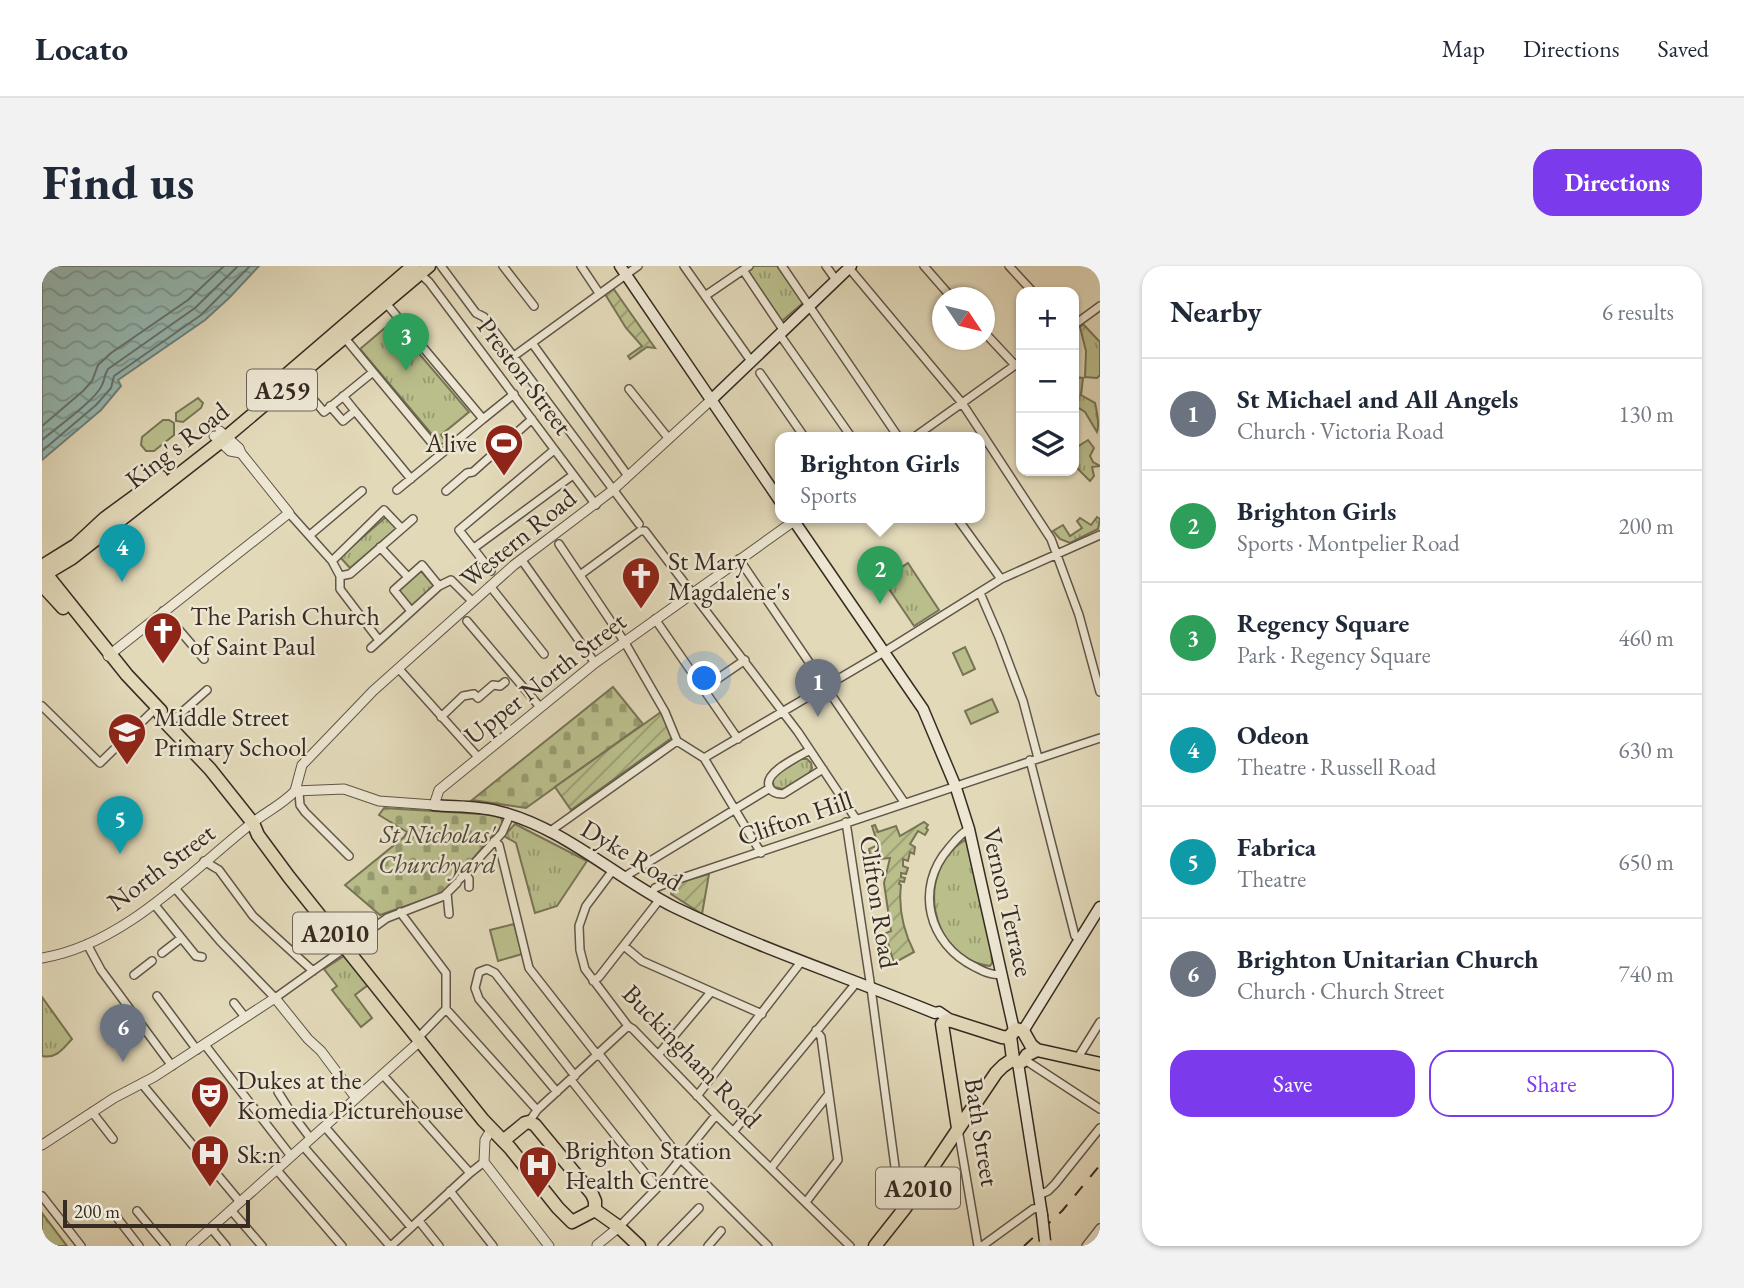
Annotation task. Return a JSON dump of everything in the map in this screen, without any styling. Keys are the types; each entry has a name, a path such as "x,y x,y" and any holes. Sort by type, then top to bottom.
{"main road":[{"path":"809,306 850,267"},
{"name":"King's Road","path":"43,575 72,558 293,374 386,303 391,284 421,268"},
{"name":"King's Road","path":"293,374 386,303 421,268"},
{"path":"623,270 775,494"},
{"name":"Western Road","path":"712,400 809,306"},
{"name":"Vernon Terrace","path":"798,523 923,709 955,785 969,829 1001,974 1019,1034"},
{"name":"A2010","path":"43,575 59,598 156,708 172,721 195,752"},
{"name":"A2010","path":"156,708 253,823 258,835 343,950 558,1208 572,1222 595,1210"},
{"name":"Dyke Road","path":"434,805 487,809 510,815 549,832 655,896 723,929 934,1013 947,1023"},
{"path":"1045,1243 1024,1057 1019,1034 1080,939 1096,921 1100,907"},
{"path":"947,1023 1002,1037 1019,1034"},
{"name":"Bath Street","path":"947,1023 962,1113"},
{"path":"1019,1034 1024,1057"},
{"path":"1024,1057 1100,1064"},
{"name":"A2010","path":"875,1246 905,1208 968,1117 962,1113 1003,1066 1024,1057"},
{"path":"503,1141 529,1122 546,1135 592,1194 595,1210 639,1246"}],"street":[{"path":"441,266 476,313 484,317 514,356 613,491 783,711 856,819"},
{"path":"503,266 535,306"},
{"path":"581,266 599,293"},
{"path":"514,356 599,293 623,270 638,266"},
{"path":"684,266 751,362"},
{"path":"782,266 895,432"},
{"path":"826,266 836,280"},
{"path":"923,266 943,287"},
{"path":"1009,266 1028,287"},
{"path":"850,267 962,403 981,432"},
{"name":"Preston Street","path":"421,268 596,505"},
{"path":"705,296 746,268 782,333 848,432"},
{"path":"386,303 483,419"},
{"path":"1079,321 1100,306"},
{"path":"344,337 441,454"},
{"path":"995,341 1016,361"},
{"path":"532,343 628,476"},
{"path":"921,432 1016,364"},
{"path":"293,374 324,412 373,372"},
{"path":"760,373 801,432"},
{"path":"629,389 669,439"},
{"path":"397,490 513,394"},
{"path":"343,396 411,479"},
{"name":"Western Road","path":"297,791 299,772 306,760 365,699 521,559 613,491 712,400"},
{"path":"330,406 343,421 355,411"},
{"path":"446,491 467,473 473,472 532,419"},
{"path":"220,437 239,448 289,513 332,561 340,576 340,589 378,639"},
{"path":"985,438 1051,539 1083,625 1100,692"},
{"path":"491,571 459,530 554,450"},
{"path":"474,548 573,475"},
{"path":"310,535 362,491"},
{"path":"332,561 384,510 401,528"},
{"path":"109,655 289,513"},
{"path":"340,576 350,574 413,519"},
{"name":"Upper North Street","path":"434,805 439,790 595,663 789,523"},
{"path":"961,523 1001,579"},
{"path":"580,575 641,527"},
{"path":"704,758 884,652 1001,579 1100,535"},
{"path":"559,544 624,641 665,712 677,741 704,758 761,853"},
{"path":"380,547 408,577"},
{"path":"521,559 595,663"},
{"path":"739,559 904,802"},
{"path":"411,611 394,590 408,577 422,565 439,586"},
{"path":"371,648 439,586 452,580 473,601"},
{"path":"490,586 544,654"},
{"path":"980,593 1023,701 1075,936 1080,939"},
{"path":"163,611 204,659"},
{"path":"655,619 737,739"},
{"path":"467,621 509,678 540,707"},
{"path":"704,688 744,660"},
{"path":"399,669 478,757"},
{"path":"441,717 463,696 474,694 478,698 493,685 500,687 509,678"},
{"path":"172,721 207,690"},
{"path":"42,706 100,763 156,708"},
{"name":"Clifton Hill","path":"655,896 655,888 670,881 761,853 904,802 1100,738"},
{"path":"549,832 677,741"},
{"path":"810,750 772,773 768,780 770,788 776,793 786,793 822,769"},
{"path":"625,877 770,788"},
{"name":"Dyke Road","path":"297,791 344,789 382,802 434,805"},
{"path":"297,791 300,805 305,812 349,856"},
{"name":"North Street","path":"42,958 87,944 154,904 204,861 297,791"},
{"path":"42,1144 201,1047 314,971 376,925 447,893 502,833 510,815"},
{"name":"Clifton Road","path":"846,822 872,988 900,1204 905,1208"},
{"path":"969,829 949,848 935,872 930,895 932,916 940,937 954,955 981,970 995,975 1001,974"},
{"path":"495,841 499,845 529,968 681,1159 768,1246"},
{"path":"204,861 219,870 253,916 314,971"},
{"name":"Buckingham Road","path":"613,870 586,906 579,926 580,950 585,969 628,1026 850,1246"},
{"path":"460,878 469,879 469,887"},
{"path":"174,887 321,1051 356,1098"},
{"path":"447,893 449,915"},
{"path":"593,981 624,946 655,896"},
{"path":"154,904 180,939 196,956 202,957"},
{"path":"191,1246 383,1075 446,1009 446,973 400,912"},
{"path":"162,953 180,939"},
{"path":"87,944 101,970 172,1066"},
{"path":"624,946 642,961 762,1014"},
{"path":"134,975 152,961"},
{"path":"697,1096 802,962"},
{"path":"557,1092 479,999 475,988 476,976 481,970 495,973 657,1188"},
{"path":"733,1132 857,982"},
{"path":"658,1055 711,992"},
{"path":"157,996 291,1156"},
{"path":"234,1003 245,1017"},
{"path":"446,1009 537,1110"},
{"path":"1077,1060 1100,1022"},
{"path":"529,1122 537,1110 628,1026"},
{"path":"806,1202 838,1160 821,1037 816,1030"},
{"path":"1024,1057 1100,1109"},
{"path":"383,1075 470,1173"},
{"path":"142,1084 240,1202"},
{"path":"278,1091 311,1139"},
{"path":"771,1168 828,1095"},
{"path":"92,1112 113,1139"},
{"path":"597,1245 619,1227 657,1188 716,1115"},
{"path":"325,1127 411,1227"},
{"name":"Bath Street","path":"958,1128 980,1246"},
{"path":"1039,1195 1055,1184 1100,1128"},
{"path":"491,1130 485,1140 484,1162 549,1246"},
{"path":"303,1146 394,1245 484,1162"},
{"path":"276,1169 342,1246"},
{"path":"450,1191 493,1246"},
{"path":"42,1196 81,1246"},
{"path":"662,1246 699,1208"},
{"path":"980,1246 1033,1209 1041,1212"},
{"path":"231,1210 262,1246"},
{"path":"137,1211 166,1246"},
{"path":"118,1219 139,1246"},
{"path":"419,1221 439,1246"},
{"path":"211,1228 226,1246"},
{"path":"1086,1246 1100,1228"},
{"path":"708,1246 721,1231"}],"green space":[{"path":"754,266 777,266 803,303 782,321 747,271"},
{"path":"613,288 655,348 647,347 630,359 628,356 642,346 626,328 605,294"},
{"path":"392,322 469,412 441,435 447,443 440,444 360,349"},
{"path":"1083,324 1100,342 1100,375 1097,378 1085,377 1086,351 1080,327"},
{"path":"1079,378 1083,378 1081,395 1095,403 1097,432 1085,412 1079,408"},
{"path":"198,398 203,403 201,408 183,422 176,421 176,413"},
{"path":"163,420 174,423 174,435 154,451 146,451 141,445 142,437"},
{"path":"1088,440 1094,448 1090,456 1093,462 1100,466 1092,467 1094,476 1090,481 1079,470 1079,446"},
{"path":"387,516 397,528 350,568 340,557"},
{"path":"1097,517 1100,519 1098,529 1070,543 1060,539 1053,531 1063,525 1070,536 1082,528 1077,521 1080,518 1091,525"},
{"path":"908,563 939,610 914,626 883,580"},
{"path":"421,571 434,586 412,606 398,591"},
{"path":"965,647 975,669 963,675 953,653"},
{"path":"613,687 643,724 526,808 472,800"},
{"path":"992,699 998,712 971,724 965,711"},
{"path":"661,712 673,737 571,810 555,787"},
{"path":"801,759 807,759 811,763 809,773 783,789 774,787 774,776"},
{"name":"St Nicholas' Churchyard","path":"384,808 497,815 501,817 503,824 443,893 380,915 345,885 407,832 379,815"},
{"path":"924,822 928,825 928,830 925,835 918,831 910,844 915,847 914,854 910,852 908,861 903,859 903,866 908,868 906,874 901,873 901,877 905,878 904,882 900,881 899,884 902,919 914,952 894,963 884,937 891,931 884,883 890,858 871,860 869,849 878,845 872,826 875,825 878,832 896,826 900,836"},
{"path":"515,824 587,861 557,906 535,913 516,843 504,836"},
{"path":"967,839 992,947 990,966 969,960 953,947 942,930 935,911 934,890 939,870 950,852"},
{"path":"709,874 702,914 671,894 674,884"},
{"path":"514,924 522,954 498,961 490,930"},
{"path":"344,956 368,985 355,995 372,1018 361,1027 332,990 337,986 324,969"},
{"path":"42,997 72,1039 59,1052 47,1057 42,1056"},
{"path":"42,1213 67,1246 42,1246"}],"water":[{"path":"42,266 259,266 205,320 118,380 121,386 101,410 42,460"}],"railway":[{"path":"1024,1246 1062,1211 1100,1165"}],"place":[{"name":"Regency Square","path":"406,371"},
{"name":"Alive","path":"504,477"},
{"name":"Odeon","path":"122,582"},
{"name":"Brighton Girls","path":"880,604"},
{"name":"St Mary Magdalene's","path":"641,610"},
{"name":"The Parish Church of Saint Paul","path":"163,665"},
{"name":"St Michael and All Angels","path":"818,717"},
{"name":"Middle Street Primary School","path":"127,766"},
{"name":"Fabrica","path":"120,854"},
{"name":"Brighton Unitarian Church","path":"123,1062"},
{"name":"Dukes at the Komedia Picturehouse","path":"210,1129"},
{"name":"Sk:n","path":"210,1188"},
{"name":"Brighton Station Health Centre","path":"538,1199"}]}
